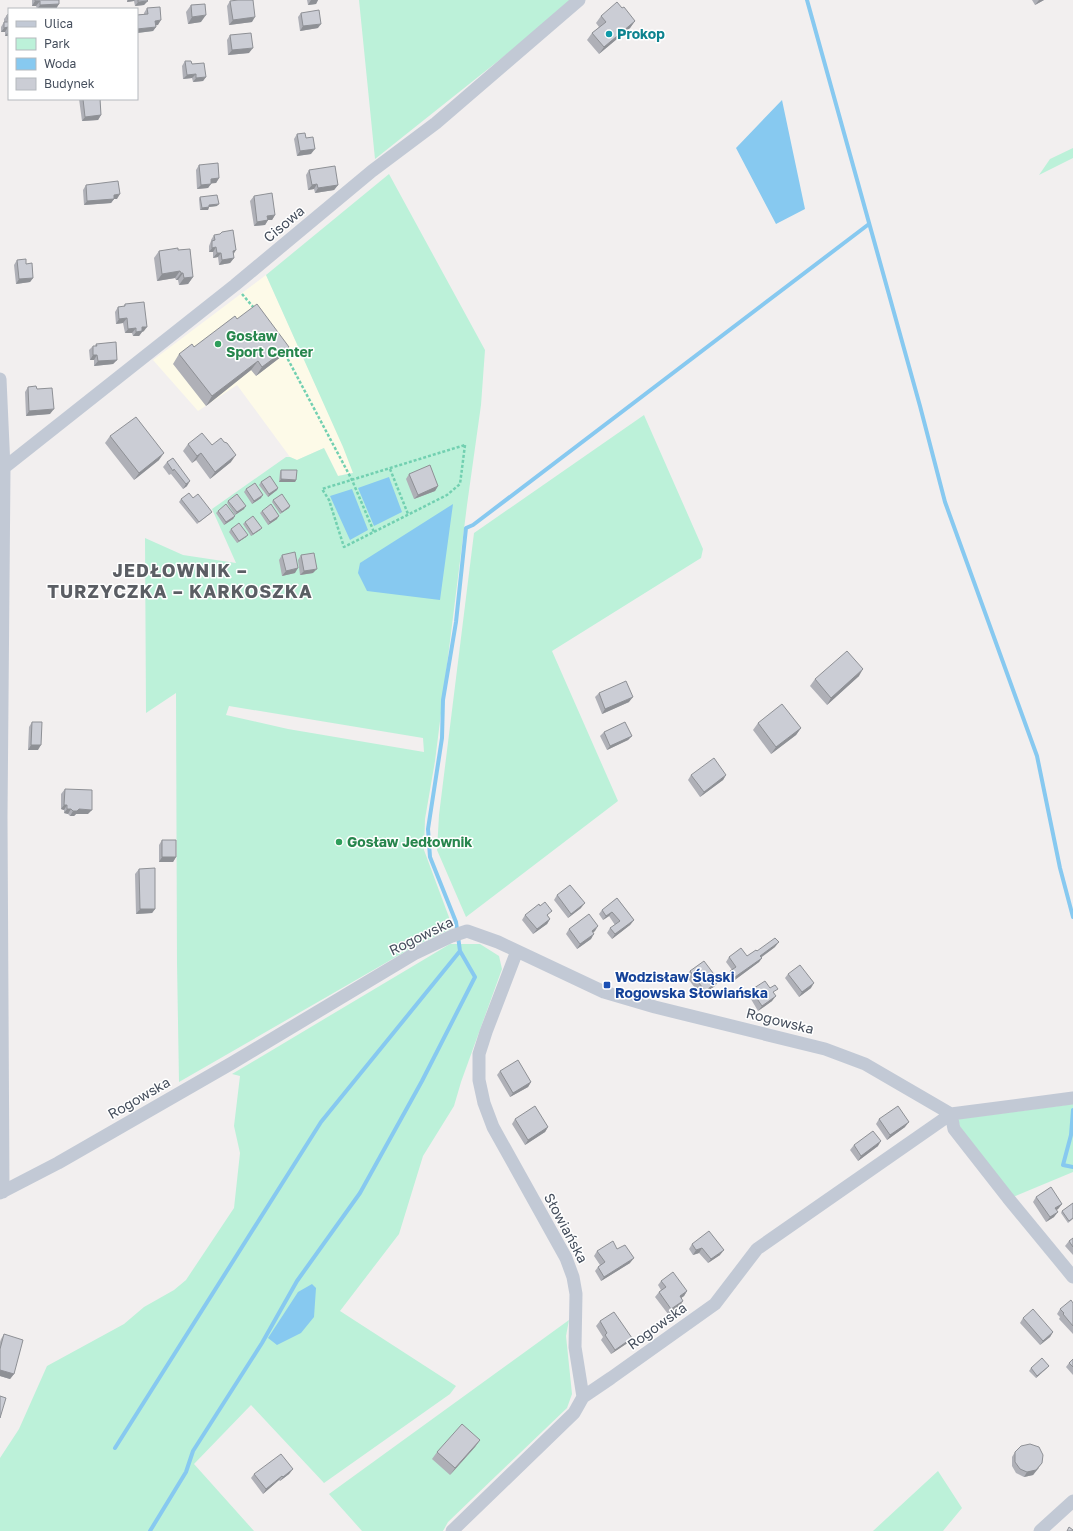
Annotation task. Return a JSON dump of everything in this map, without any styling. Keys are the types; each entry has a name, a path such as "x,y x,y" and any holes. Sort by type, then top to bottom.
{"street":[{"name":"Cisowa","path":"2,470 235,285 372,171 436,123 579,0"},
{"path":"0,379 2,470 1,1192"},
{"name":"Rogowska","path":"1,1192 118,1129 232,1063 414,954 452,936 467,931 498,942 604,992 655,1008 825,1049 865,1064 951,1114"},
{"name":"Słowiańska","path":"517,951 479,1054 479,1080 484,1103 493,1127 566,1258 574,1277 576,1294 575,1347 583,1397"},
{"name":"Rogowska","path":"583,1397 715,1304 757,1249 951,1114 1067,1099"},
{"path":"951,1114 954,1129 1073,1277"},
{"path":"452,1531 574,1413 583,1397"},
{"path":"1040,1531 1073,1501"}],"path":[{"path":"235,285 255,309"},
{"path":"282,346 352,480 374,532"},
{"path":"465,445 460,484 447,495 344,547 329,500 322,489 390,468 465,445"},
{"path":"390,468 408,514"}],"shaded area":[{"path":"266,275 355,472 338,476 324,448 297,460 290,457 237,385 198,411 153,360"}],"green space":[{"path":"359,0 572,0 562,10 375,159"},
{"path":"1073,148 1073,158 1039,175 1050,159"},
{"path":"389,174 485,350 481,405 435,761 425,819 424,850 453,928 415,946 179,1082 176,693 146,713 145,538 183,555 236,563 212,509 286,457 297,460 324,448 338,476 353,473 343,447 266,275","holes":["229,706 423,738 424,752 288,729 226,715"]},
{"path":"644,415 703,549 701,558 552,651 618,801 466,917 437,850 439,815 474,533"},
{"path":"450,944 480,944 499,956 502,969 461,1082 454,1106 423,1156 399,1234 340,1311 456,1386 450,1394 324,1483 251,1405 194,1464 254,1531 0,1531 0,1458 19,1429 47,1366 124,1324 144,1307 174,1290 186,1280 234,1208 240,1153 234,1126 240,1076 232,1074"},
{"path":"1073,1104 1073,1172 1013,1197 960,1127 958,1119"},
{"path":"569,1320 566,1336 572,1394 567,1408 448,1522 443,1531 362,1531 329,1494"},
{"path":"938,1471 962,1508 943,1531 873,1531"}],"water":[{"path":"782,100 805,209 776,224 736,148"},
{"path":"389,477 402,512 374,526 358,488"},
{"path":"352,489 368,530 350,540 330,496"},
{"path":"453,504 440,600 367,591 358,573 360,563"},
{"path":"312,1284 316,1288 314,1317 301,1333 277,1345 268,1338 298,1292"}],"building":[{"path":"35,0 59,0 59,4 40,5 40,1"},
{"path":"138,0 147,0 148,1 138,2"},
{"path":"253,0 255,17 233,20 230,1"},
{"name":"Prokop","path":"617,2 622,8 624,7 635,21 604,47 592,33 606,22 601,16"},
{"path":"205,4 206,15 192,17 191,5"},
{"path":"160,7 161,20 155,21 156,27 138,29 138,15 148,14 147,8"},
{"path":"319,10 321,24 303,26 301,13"},
{"path":"4,22 8,22 8,27 4,28"},
{"path":"251,33 253,48 232,50 230,35"},
{"path":"185,61 191,61 192,64 204,63 206,77 196,78 196,74 187,75"},
{"path":"83,100 100,100 101,115 85,117"},
{"path":"305,133 306,138 313,137 315,149 300,151 297,134"},
{"path":"218,163 219,178 211,179 211,184 201,185 199,165"},
{"path":"335,166 338,185 318,188 317,184 312,185 309,170"},
{"path":"118,181 120,194 114,195 114,199 87,201 86,185"},
{"path":"272,193 275,215 267,216 268,220 257,222 254,196"},
{"path":"217,195 219,204 209,205 209,207 202,208 200,197"},
{"path":"233,230 236,250 233,251 234,258 222,260 221,253 217,253 216,247 212,248 212,241 215,240 214,235"},
{"path":"178,248 178,250 190,249 193,277 184,278 183,273 180,271 162,274 159,251"},
{"path":"26,259 26,264 32,263 33,278 19,279 17,260"},
{"path":"144,302 147,327 142,327 142,331 136,332 136,328 128,329 127,318 119,319 118,307 125,306 125,304"},
{"path":"257,304 289,347 262,367 258,361 212,396 179,354 192,344 194,347 235,316 237,319"},
{"path":"116,342 117,360 98,361 97,355 93,355 93,346 97,346 96,344"},
{"path":"36,386 37,389 52,388 54,409 29,411 28,387"},
{"path":"136,417 164,453 139,473 110,436"},
{"path":"202,433 212,445 221,438 236,455 215,472 201,453 197,456 188,444"},
{"path":"173,458 190,481 186,484 174,469 173,471 167,462"},
{"path":"430,465 438,486 418,495 409,474"},
{"path":"281,470 297,470 296,480 281,479"},
{"path":"270,476 278,488 269,494 261,482"},
{"path":"255,483 263,495 254,501 246,489"},
{"path":"189,493 193,498 198,494 212,512 199,522 181,499"},
{"path":"237,494 246,506 237,512 228,501"},
{"path":"282,494 290,506 282,512 273,500"},
{"path":"226,504 235,516 226,522 218,511"},
{"path":"271,504 279,516 270,522 262,511"},
{"path":"253,516 262,528 253,534 245,522"},
{"path":"239,523 248,535 239,541 231,529"},
{"path":"295,552 298,568 286,571 282,555"},
{"path":"314,553 317,569 304,571 301,555"},
{"path":"847,651 863,669 831,698 815,679"},
{"path":"626,681 633,697 605,709 599,693"},
{"path":"782,704 801,728 776,747 758,723"},
{"path":"32,722 42,722 41,745 31,745"},
{"path":"625,722 632,736 610,746 604,732"},
{"path":"714,758 726,775 704,792 691,775"},
{"path":"65,789 92,790 92,810 79,809 77,811 73,811 71,809 67,809 67,805 64,805"},
{"path":"162,840 176,840 176,857 162,857"},
{"path":"155,868 155,909 140,909 139,869"},
{"path":"570,885 585,903 571,914 557,895"},
{"path":"617,898 634,920 615,934 610,928 620,921 612,912 606,916 602,910"},
{"path":"545,902 552,911 547,915 550,919 537,929 525,915 539,904 540,906"},
{"path":"589,914 598,926 592,931 594,934 580,944 569,929"},
{"path":"775,938 779,942 760,956 762,958 735,977 730,971 736,967 729,957 741,948 747,956 756,950 757,951"},
{"path":"704,961 719,981 705,991 690,971"},
{"path":"800,965 814,983 802,992 788,974"},
{"path":"765,981 770,988 775,985 778,989 773,992 776,996 762,1006 751,990"},
{"path":"518,1060 531,1082 513,1093 500,1071"},
{"path":"535,1106 548,1127 528,1140 515,1119"},
{"path":"898,1106 909,1122 890,1135 879,1119"},
{"path":"873,1131 881,1141 861,1156 854,1145"},
{"path":"1051,1187 1062,1204 1055,1208 1058,1212 1050,1217 1036,1197"},
{"path":"1073,1203 1073,1218 1069,1221 1062,1211"},
{"path":"709,1231 724,1250 711,1259 702,1248 696,1250 692,1244"},
{"path":"1073,1238 1073,1247 1069,1241"},
{"path":"613,1241 617,1249 625,1245 634,1258 604,1277 598,1267 605,1262 597,1251"},
{"path":"673,1272 687,1291 680,1296 683,1301 671,1309 659,1292 666,1287 661,1281"},
{"path":"1071,1300 1073,1303 1073,1326 1060,1309"},
{"path":"1033,1309 1053,1332 1043,1341 1023,1318"},
{"path":"614,1312 632,1338 615,1350 605,1335 607,1333 600,1321"},
{"path":"4,1334 23,1340 14,1374 0,1370 0,1349"},
{"path":"1042,1358 1049,1366 1037,1376 1031,1368"},
{"path":"1073,1359 1073,1367 1069,1363"},
{"path":"0,1396 6,1398 0,1418"},
{"path":"462,1424 480,1440 455,1468 437,1452"},
{"path":"1030,1444 1039,1447 1043,1455 1042,1463 1036,1470 1027,1472 1020,1469 1015,1462 1015,1452 1021,1446"},
{"path":"281,1454 293,1469 266,1489 254,1474"},
{"path":"1069,1527 1073,1530 1073,1531 1067,1531"}],"waterway":[{"path":"807,0 920,406 945,502 1037,756 1060,868 1073,917"},
{"path":"115,1448 321,1122 460,951 456,922 430,857 428,829 442,738 443,700 456,622 466,528 473,525 869,224"},
{"path":"150,1531 186,1472 193,1451 262,1343 297,1281 360,1193 422,1081 475,977 460,951"},
{"path":"1073,1110 1071,1135 1063,1165 1073,1167"}],"place":[{"name":"Prokop","path":"609,34"},
{"name":"Gosław Sport Center","path":"218,344"},
{"name":"Gosław Jedłownik","path":"339,842"},
{"name":"Wodzisław Śląski Rogowska Słowiańska","path":"607,985"}],"district":[{"name":"JEDŁOWNIK – TURZYCZKA – KARKOSZKA","path":"180,581"}]}
